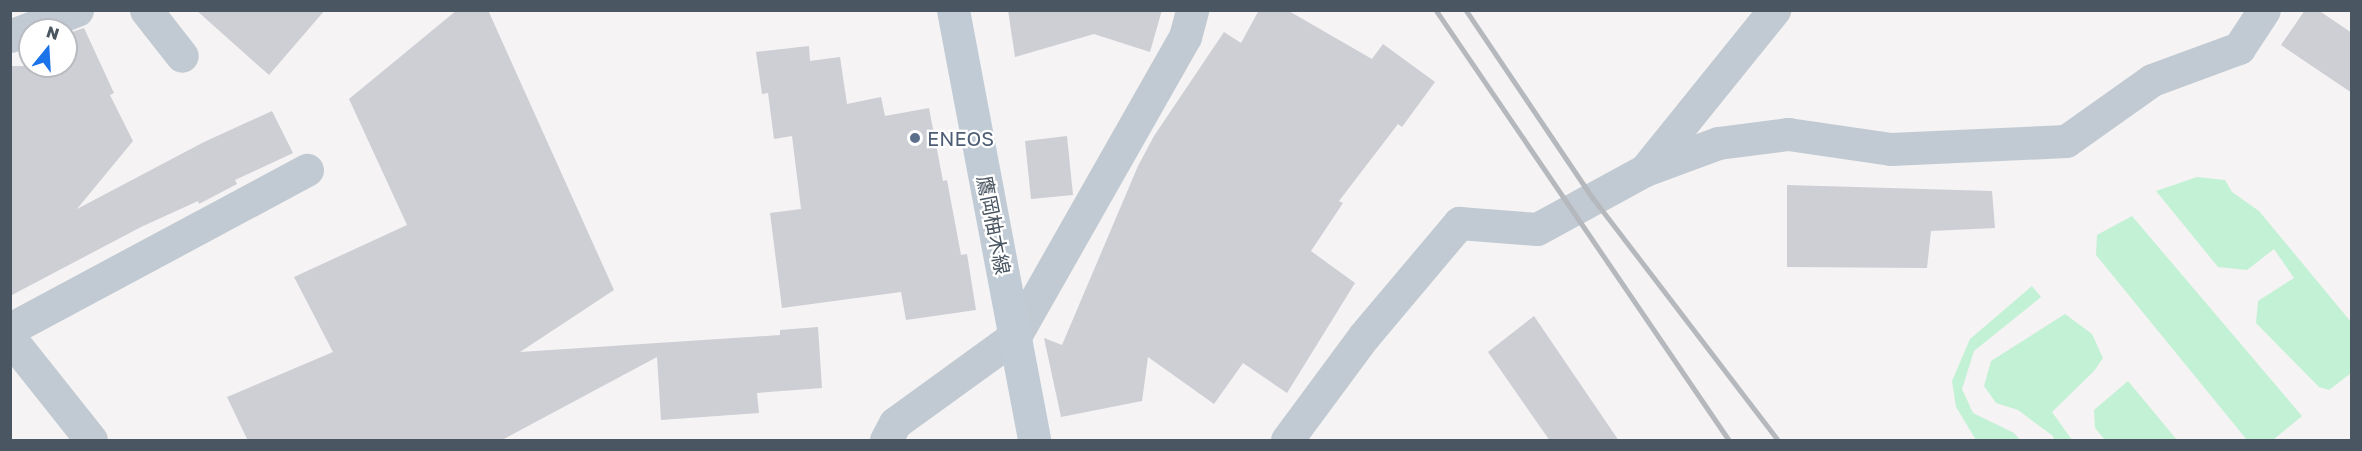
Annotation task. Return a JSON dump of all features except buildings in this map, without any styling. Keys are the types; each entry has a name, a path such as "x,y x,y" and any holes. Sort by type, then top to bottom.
{"main road":[{"name":"鷹岡柚木線","path":"952,10 1034,441"}],"street":[{"path":"10,36 77,10"},
{"path":"146,10 182,56"},
{"path":"886,441 895,423 1015,336 1185,37 1191,10"},
{"path":"1645,170 1774,10"},
{"path":"1287,441 1364,336 1459,223 1537,229 1645,170 1718,143 1788,134 1891,149 2066,141 2152,80 2239,48 2264,10"},
{"path":"10,329 307,170"},
{"path":"10,338 92,441"}],"green space":[{"path":"2197,177 2225,180 2232,192 2259,211 2351,322 2351,373 2329,390 2319,387 2256,323 2258,301 2294,278 2274,249 2247,270 2218,267 2156,191"},
{"path":"2132,216 2302,416 2273,440 2247,440 2096,255 2097,235"},
{"path":"2032,286 2041,297 1974,351 1962,389 1973,413 2014,433 2020,440 1976,440 1956,407 1952,381 1970,339"},
{"path":"2065,314 2092,334 2103,358 2094,371 2052,412 2072,440 2054,440 2053,436 2018,410 1996,403 1984,386 1991,361"},
{"path":"2128,381 2177,440 2105,440 2095,428 2094,410"}],"railway":[{"path":"1436,10 1729,440"},
{"path":"1466,10 1593,198 1778,440"}],"place":[{"name":"ENEOS","path":"915,138"}]}
